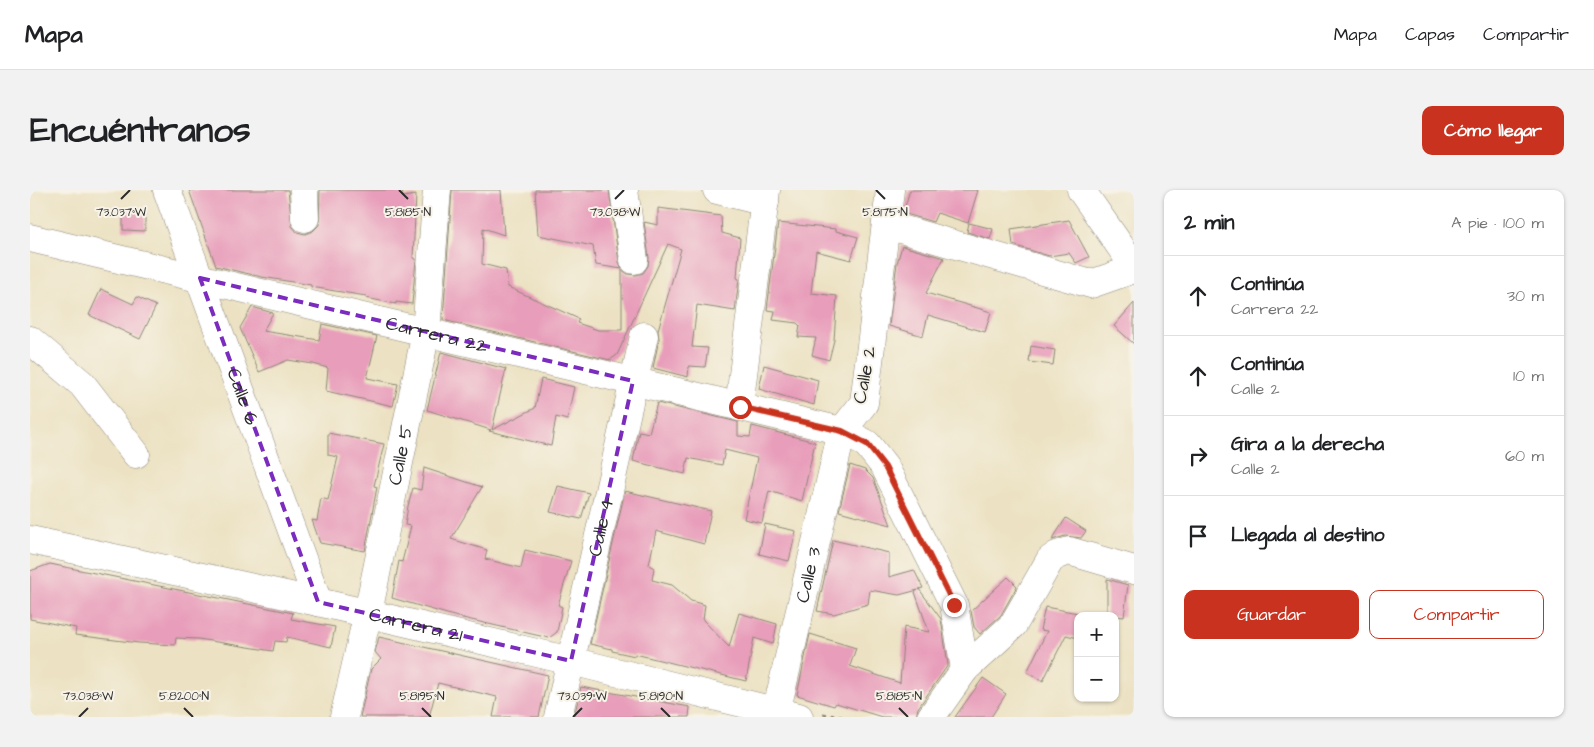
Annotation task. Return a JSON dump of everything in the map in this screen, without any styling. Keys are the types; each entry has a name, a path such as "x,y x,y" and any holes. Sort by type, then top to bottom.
{"street":[{"name":"Calle 6","path":"167,190 318,602"},
{"path":"304,190 305,218"},
{"name":"Calle 5","path":"344,717 426,332 436,190"},
{"path":"624,190 634,260"},
{"path":"717,190 766,196 740,407"},
{"name":"Calle 2","path":"842,431 864,403 890,190"},
{"path":"886,225 1090,284 1134,268 1080,190"},
{"name":"Carrera 22","path":"30,238 842,431"},
{"name":"Calle 4","path":"558,717 644,336"},
{"path":"30,340 82,384 136,454"},
{"path":"842,431 867,444 885,467 954,605 965,669"},
{"name":"Calle 3","path":"784,716 842,431"},
{"name":"Carrera 21","path":"30,540 318,602 367,615 571,661 784,716"},
{"path":"931,717 965,669 1013,625 1050,560 1057,555 1069,551 1134,570"}],"highlighted area":[{"path":"200,278 633,381 571,661 318,602"}],"building":[{"path":"189,190 288,190 292,226 297,232 305,234 313,231 319,225 320,190 402,190 403,197 416,195 413,258 416,259 412,304 396,302 396,304 366,298 366,296 311,287 311,285 262,277 216,266"},
{"path":"452,190 501,190 504,235 483,228 482,264 506,270 508,287 579,319 577,323 598,330 622,330 622,270 628,274 636,275 643,273 648,266 649,258 644,222 658,225 658,208 721,216 722,233 740,238 737,278 739,279 735,311 697,305 692,347 708,348 705,367 689,366 688,377 653,368 659,339 658,330 681,249 668,244 617,355 610,360 443,320"},
{"path":"535,190 609,190 619,262 622,269 596,265 593,246 538,235"},
{"path":"910,190 978,190 968,223 937,213 933,222 903,213"},
{"path":"123,210 145,211 145,231 123,230"},
{"path":"1069,220 1089,257 1076,263 1069,253 1049,256 1013,245 1011,229"},
{"path":"778,223 836,229 836,231 858,237 851,260 816,251 811,293 837,296 834,340 829,360 812,355 816,338 798,337 800,326 797,323 773,320 775,311 767,310"},
{"path":"969,223 993,229 990,239 967,232"},
{"path":"902,246 944,258 926,293 991,312 985,332 928,315 923,336 889,326 897,263"},
{"path":"101,289 133,304 137,297 156,306 140,339 89,315"},
{"path":"1134,303 1134,344 1114,326"},
{"path":"252,307 273,313 263,331 319,340 322,324 377,336 367,378 398,384 393,406 326,391 328,368 313,364 288,360 259,372 240,328"},
{"path":"1031,346 1055,350 1053,365 1029,362"},
{"path":"441,352 506,369 492,430 535,408 541,379 574,387 567,420 556,417 551,446 489,431 491,430 427,410"},
{"path":"764,365 818,380 814,405 759,389"},
{"path":"657,403 738,422 738,436 750,437 752,426 815,442 802,501 769,491 762,523 744,519 757,458 725,450 722,465 688,458 685,474 633,461 639,431 649,433"},
{"path":"328,433 384,444 374,486 377,487 365,551 320,543 312,520 317,521 321,498 328,500 338,457 328,455"},
{"path":"850,465 865,470 873,478 891,525 839,511"},
{"path":"424,468 482,487 451,539 487,550 485,559 521,568 525,550 571,561 558,605 562,607 557,632 549,638 454,616 392,598 399,561 402,562 411,526 405,525 408,506 413,488 421,490"},
{"path":"558,486 589,493 581,519 550,512"},
{"path":"625,491 711,511 704,544 656,531 649,565 654,568 652,580 672,585 691,601 705,605 703,620 729,647 739,613 777,624 773,644 754,638 746,681 635,654 635,656 612,651 612,649 590,644"},
{"path":"1066,518 1086,531 1081,538 1065,536 1052,540"},
{"path":"765,524 796,531 789,561 759,554"},
{"path":"833,540 889,553 889,577 914,570 923,588 919,589 941,619 948,665 918,708 916,717 882,717 836,703 834,706 797,695 810,634 856,648 850,666 900,683 904,627 929,632 915,592 918,590 899,595 870,590 868,604 834,614 817,611"},
{"path":"50,564 293,613 291,619 335,627 331,647 287,637 286,642 275,641 273,651 198,639 176,638 175,645 139,643 75,635 76,628 30,619 30,571"},
{"path":"1008,577 1017,586 1001,615 980,634 974,627 971,611"},
{"path":"1107,579 1128,585 1124,617 1119,616 1119,612 1107,612"},
{"path":"1045,607 1074,612 1074,637 1066,635 1043,681 1027,672 1047,631 1040,630"},
{"path":"379,637 548,675 539,717 493,717 497,697 438,683 429,717 360,717 371,669 381,659 375,652"},
{"path":"983,678 1006,694 991,717 955,717"},
{"path":"581,687 690,707 689,717 574,717"}],"route":[{"path":"740,407 842,431 867,444 885,467 954,605"}]}
